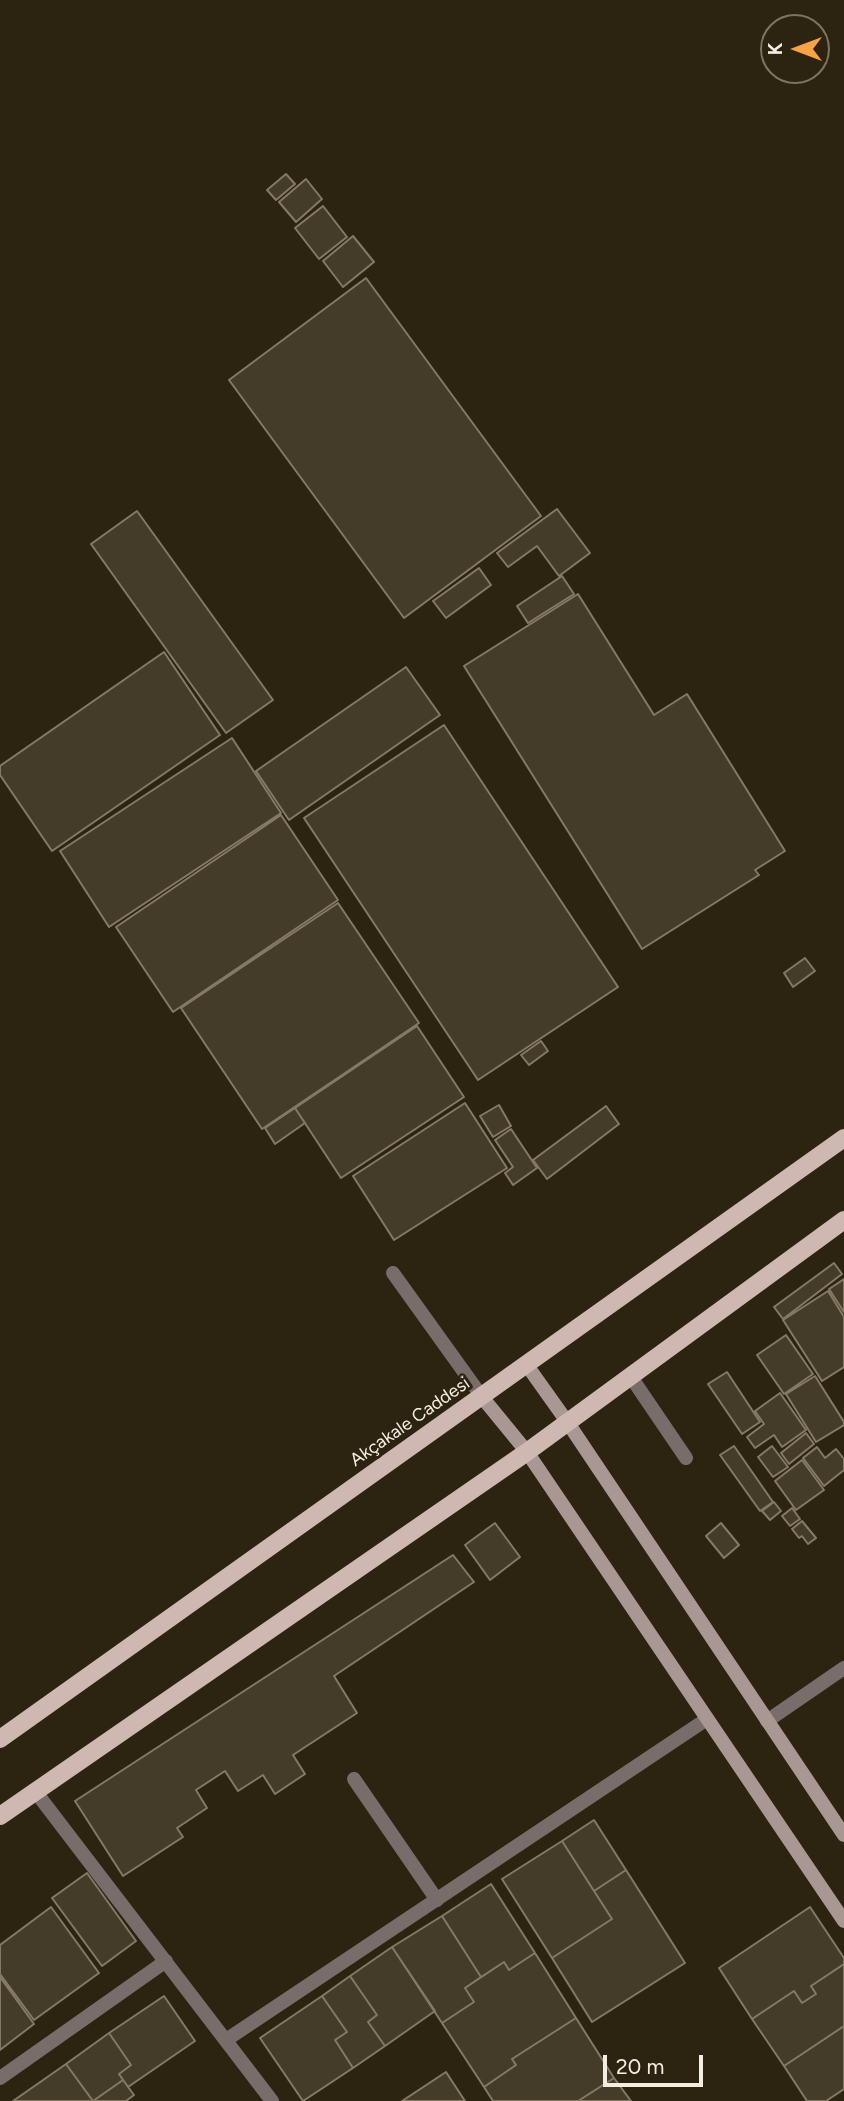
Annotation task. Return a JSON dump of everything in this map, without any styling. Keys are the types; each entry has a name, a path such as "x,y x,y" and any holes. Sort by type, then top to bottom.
{"main road":[{"name":"Akçakale Caddesi","path":"0,1740 844,1138"},
{"path":"0,1816 527,1452 844,1220"},
{"path":"526,1364 844,1835"},
{"path":"482,1397 527,1452 844,1921"}],"street":[{"path":"393,1273 482,1397"},
{"path":"631,1377 686,1458"},
{"path":"767,1721 844,1668"},
{"path":"226,2040 707,1719"},
{"path":"354,1779 437,1900"},
{"path":"36,1791 272,2101"},
{"path":"0,2078 166,1961"}],"building":[{"path":"286,174 295,184 276,200 267,190"},
{"path":"306,179 322,199 296,222 279,202"},
{"path":"323,206 347,237 319,259 295,228"},
{"path":"353,236 374,262 343,287 323,261"},
{"path":"366,278 541,516 404,618 229,380"},
{"path":"557,509 590,553 559,576 537,546 508,567 497,553"},
{"path":"137,511 273,700 226,733 91,544"},
{"path":"479,568 491,585 446,618 433,601"},
{"path":"562,576 574,594 528,623 517,606"},
{"path":"578,594 654,715 687,694 785,851 755,870 759,875 642,949 464,666"},
{"path":"164,652 220,735 52,851 0,775 0,766"},
{"path":"406,667 440,715 289,820 256,771"},
{"path":"444,725 618,987 478,1080 304,818"},
{"path":"232,738 281,813 109,927 60,851"},
{"path":"281,815 338,900 173,1012 116,927"},
{"path":"338,903 419,1023 262,1129 181,1008"},
{"path":"805,958 815,971 793,987 784,973"},
{"path":"417,1026 464,1097 341,1178 295,1108"},
{"path":"541,1041 548,1051 529,1065 521,1055"},
{"path":"465,1103 507,1168 394,1240 353,1176"},
{"path":"499,1105 511,1126 493,1137 480,1116"},
{"path":"606,1106 619,1124 547,1179 533,1160"},
{"path":"295,1108 305,1123 275,1144 265,1128"},
{"path":"511,1129 537,1168 513,1185 505,1173 513,1167 495,1140"},
{"path":"834,1263 842,1274 783,1319 774,1307"},
{"path":"844,1279 844,1312 829,1289"},
{"path":"828,1291 844,1317 844,1367 822,1381 783,1320"},
{"path":"786,1335 813,1374 784,1394 757,1355"},
{"path":"727,1372 760,1422 742,1434 708,1384"},
{"path":"815,1376 844,1422 844,1425 816,1442 786,1394"},
{"path":"780,1393 806,1430 782,1447 774,1435 755,1448 747,1437 764,1424 755,1411"},
{"path":"806,1433 814,1444 789,1464 781,1453"},
{"path":"734,1446 773,1502 760,1511 720,1455"},
{"path":"772,1446 788,1467 773,1477 758,1457"},
{"path":"817,1447 825,1458 836,1449 844,1459 844,1470 824,1486 803,1458"},
{"path":"802,1460 824,1490 796,1510 775,1481"},
{"path":"774,1502 781,1511 770,1520 762,1511"},
{"path":"792,1508 800,1519 790,1526 782,1516"},
{"path":"802,1521 816,1538 808,1544 792,1529"},
{"path":"495,1523 520,1557 490,1580 465,1545"},
{"path":"721,1523 739,1545 724,1558 706,1536"},
{"path":"453,1555 474,1582 334,1676 357,1713 293,1755 305,1774 275,1794 263,1775 238,1791 225,1771 196,1790 207,1808 177,1828 183,1837 123,1876 75,1801"},
{"path":"594,1820 626,1870 594,1891 562,1841"},
{"path":"562,1841 612,1919 552,1958 502,1879"},
{"path":"626,1870 685,1963 592,2022 552,1958 612,1919 594,1891"},
{"path":"87,1873 136,1941 102,1966 52,1898"},
{"path":"491,1884 535,1953 509,1970 504,1962 481,1977 442,1916"},
{"path":"51,1907 99,1973 34,2020 0,1974 0,1945"},
{"path":"810,1907 844,1958 844,1964 811,1986 816,1994 802,2003 794,1991 752,2019 719,1968"},
{"path":"442,1916 481,1977 465,1988 474,2002 442,2023 392,1947"},
{"path":"392,1947 435,2011 385,2046 368,2022 377,2015 350,1976"},
{"path":"535,1953 576,2018 512,2059 516,2065 484,2087 442,2023 474,2002 465,1988 504,1962 509,1970"},
{"path":"844,1964 844,2026 784,2066 752,2019 794,1991 802,2003 816,1994 811,1986"},
{"path":"350,1976 377,2015 368,2022 385,2046 353,2068 335,2040 347,2032 322,1996"},
{"path":"0,1977 34,2024 0,2050"},
{"path":"164,1996 195,2041 128,2087 119,2074 131,2065 109,2033"},
{"path":"322,1996 347,2032 335,2040 353,2068 303,2101 260,2038"},
{"path":"576,2018 614,2078 578,2101 493,2101 484,2087 516,2065 512,2059"},
{"path":"844,2026 844,2089 826,2101 807,2101 784,2066"},
{"path":"109,2033 131,2065 119,2074 123,2080 93,2101 66,2064"},
{"path":"66,2064 93,2101 13,2101"},
{"path":"446,2072 465,2101 402,2101"},
{"path":"614,2078 631,2101 578,2101"},
{"path":"123,2080 134,2095 126,2101 93,2101"}]}
